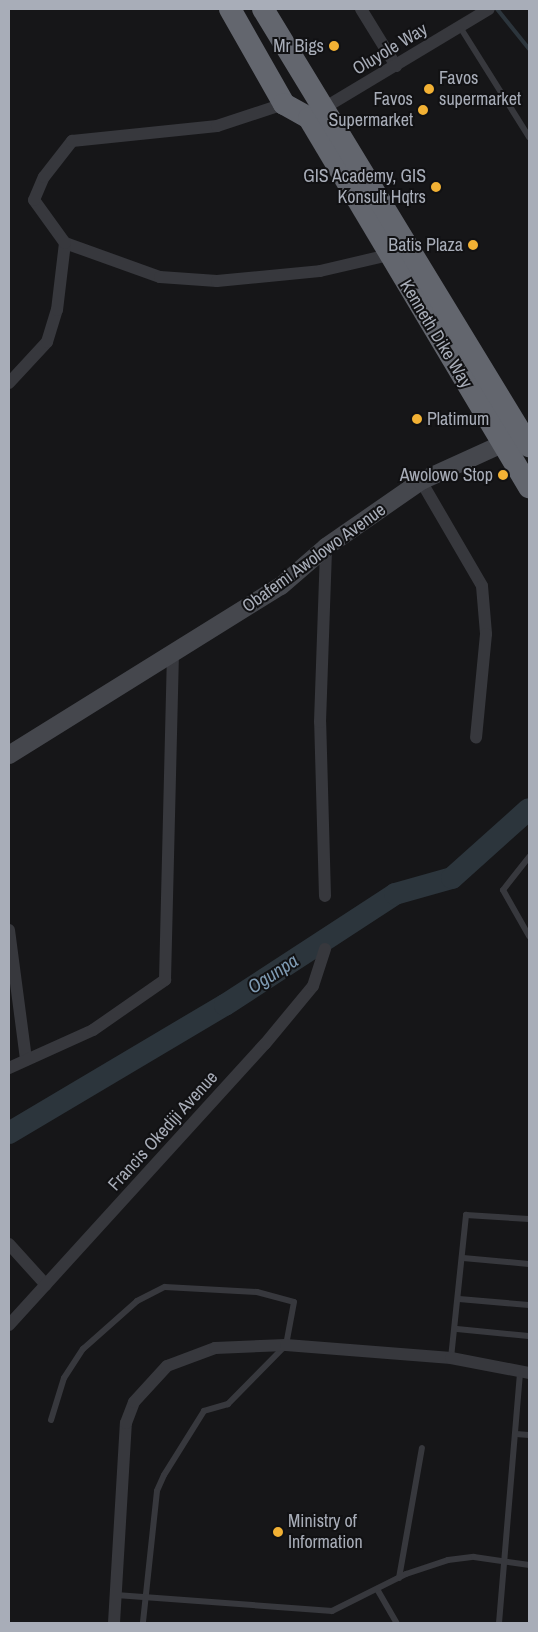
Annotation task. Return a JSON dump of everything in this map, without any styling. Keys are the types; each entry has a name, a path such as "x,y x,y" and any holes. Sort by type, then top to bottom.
{"highway":[{"path":"230,9 284,104"},
{"name":"Kenneth Dike Way","path":"263,9 389,255 518,442"},
{"name":"Kenneth Dike Way","path":"284,104 316,113 518,442 529,487"}],"main road":[{"name":"Obafemi Awolowo Avenue","path":"9,755 281,586 326,547 421,482 518,442"}],"street":[{"path":"361,9 396,66"},
{"name":"Oluyole Way","path":"316,113 489,9"},
{"path":"284,104 217,126 72,141 44,177 34,200 66,243 160,277 216,281 320,270 389,255"},
{"path":"9,383 47,342 57,310 66,243"},
{"path":"421,482 482,586 486,634 476,738"},
{"path":"324,896 320,722 326,547"},
{"path":"9,1068 93,1030 165,980 173,653"},
{"path":"9,930 26,1060"},
{"name":"Francis Okediji Avenue","path":"9,1325 265,1044 313,986 325,949"},
{"path":"9,1244 46,1285"},
{"path":"114,1623 126,1423 134,1402 167,1366 191,1355 215,1348 286,1345 451,1358 525,1372"}],"lane":[{"path":"460,27 529,137"},
{"path":"529,857 503,890 529,936"},
{"path":"451,1358 457,1330 466,1215 529,1220"},
{"path":"463,1258 529,1264"},
{"path":"51,1420 64,1378 83,1349 136,1301 164,1287 256,1292 292,1299 292,1324 286,1345 228,1404 204,1411 164,1475 157,1491 143,1623"},
{"path":"459,1299 529,1306"},
{"path":"457,1330 529,1336"},
{"path":"499,1623 506,1562 516,1434 525,1372"},
{"path":"516,1434 529,1435"},
{"path":"399,1578 422,1448"},
{"path":"116,1595 307,1612 351,1604 399,1578 460,1558 529,1565"},
{"path":"377,1589 397,1623"}],"waterway":[{"path":"497,9 529,49"},
{"name":"Ogunpa","path":"9,1133 225,1005 395,894 452,878 529,809"}],"place":[{"name":"Mr Bigs","path":"334,46"},
{"name":"Favos supermarket","path":"429,89"},
{"name":"Favos Supermarket","path":"423,110"},
{"name":"GIS Academy, GIS Konsult Hqtrs","path":"436,187"},
{"name":"Batis Plaza","path":"473,245"},
{"name":"Platimum","path":"417,419"},
{"name":"Awolowo Stop","path":"503,475"},
{"name":"Ministry of Information","path":"278,1532"}]}
